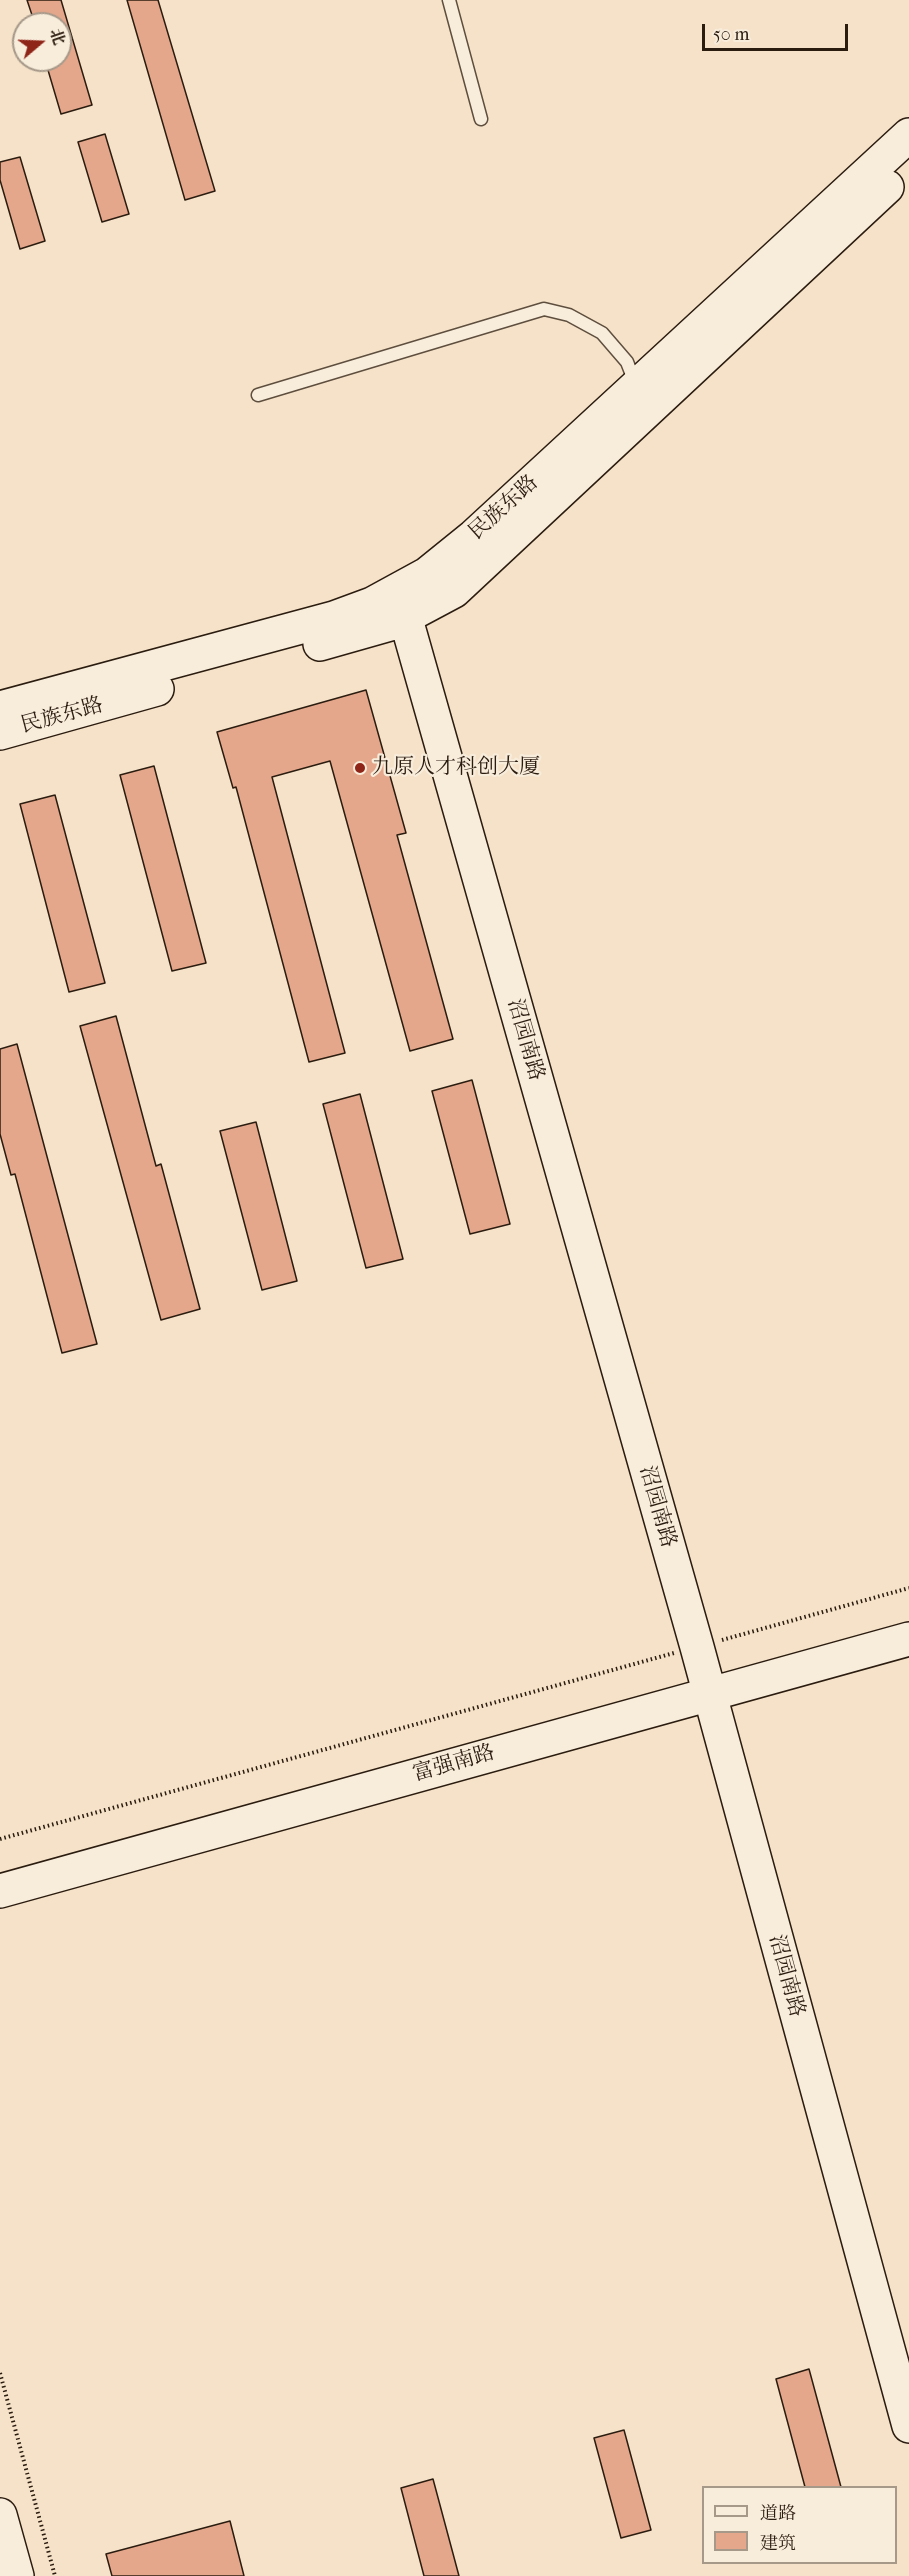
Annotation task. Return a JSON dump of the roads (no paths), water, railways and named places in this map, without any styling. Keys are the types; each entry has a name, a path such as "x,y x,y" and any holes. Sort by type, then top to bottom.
{"main road":[{"name":"民族东路","path":"0,733 383,627 427,574 474,536 909,135"},
{"name":"民族东路","path":"0,708 334,618 454,591 909,166"},
{"name":"沼园南路","path":"402,603 703,1671 909,2426"},
{"name":"富强南路","path":"0,1869 703,1671 909,1618"},
{"name":"富强南路","path":"0,1891 703,1671 909,1638"},
{"path":"0,2515 17,2576"}],"lane":[{"path":"449,0 481,119"},
{"path":"258,395 544,309 569,315 602,333 627,362 636,386"}],"place":[{"name":"九原人才科创大厦","path":"360,768"}]}
